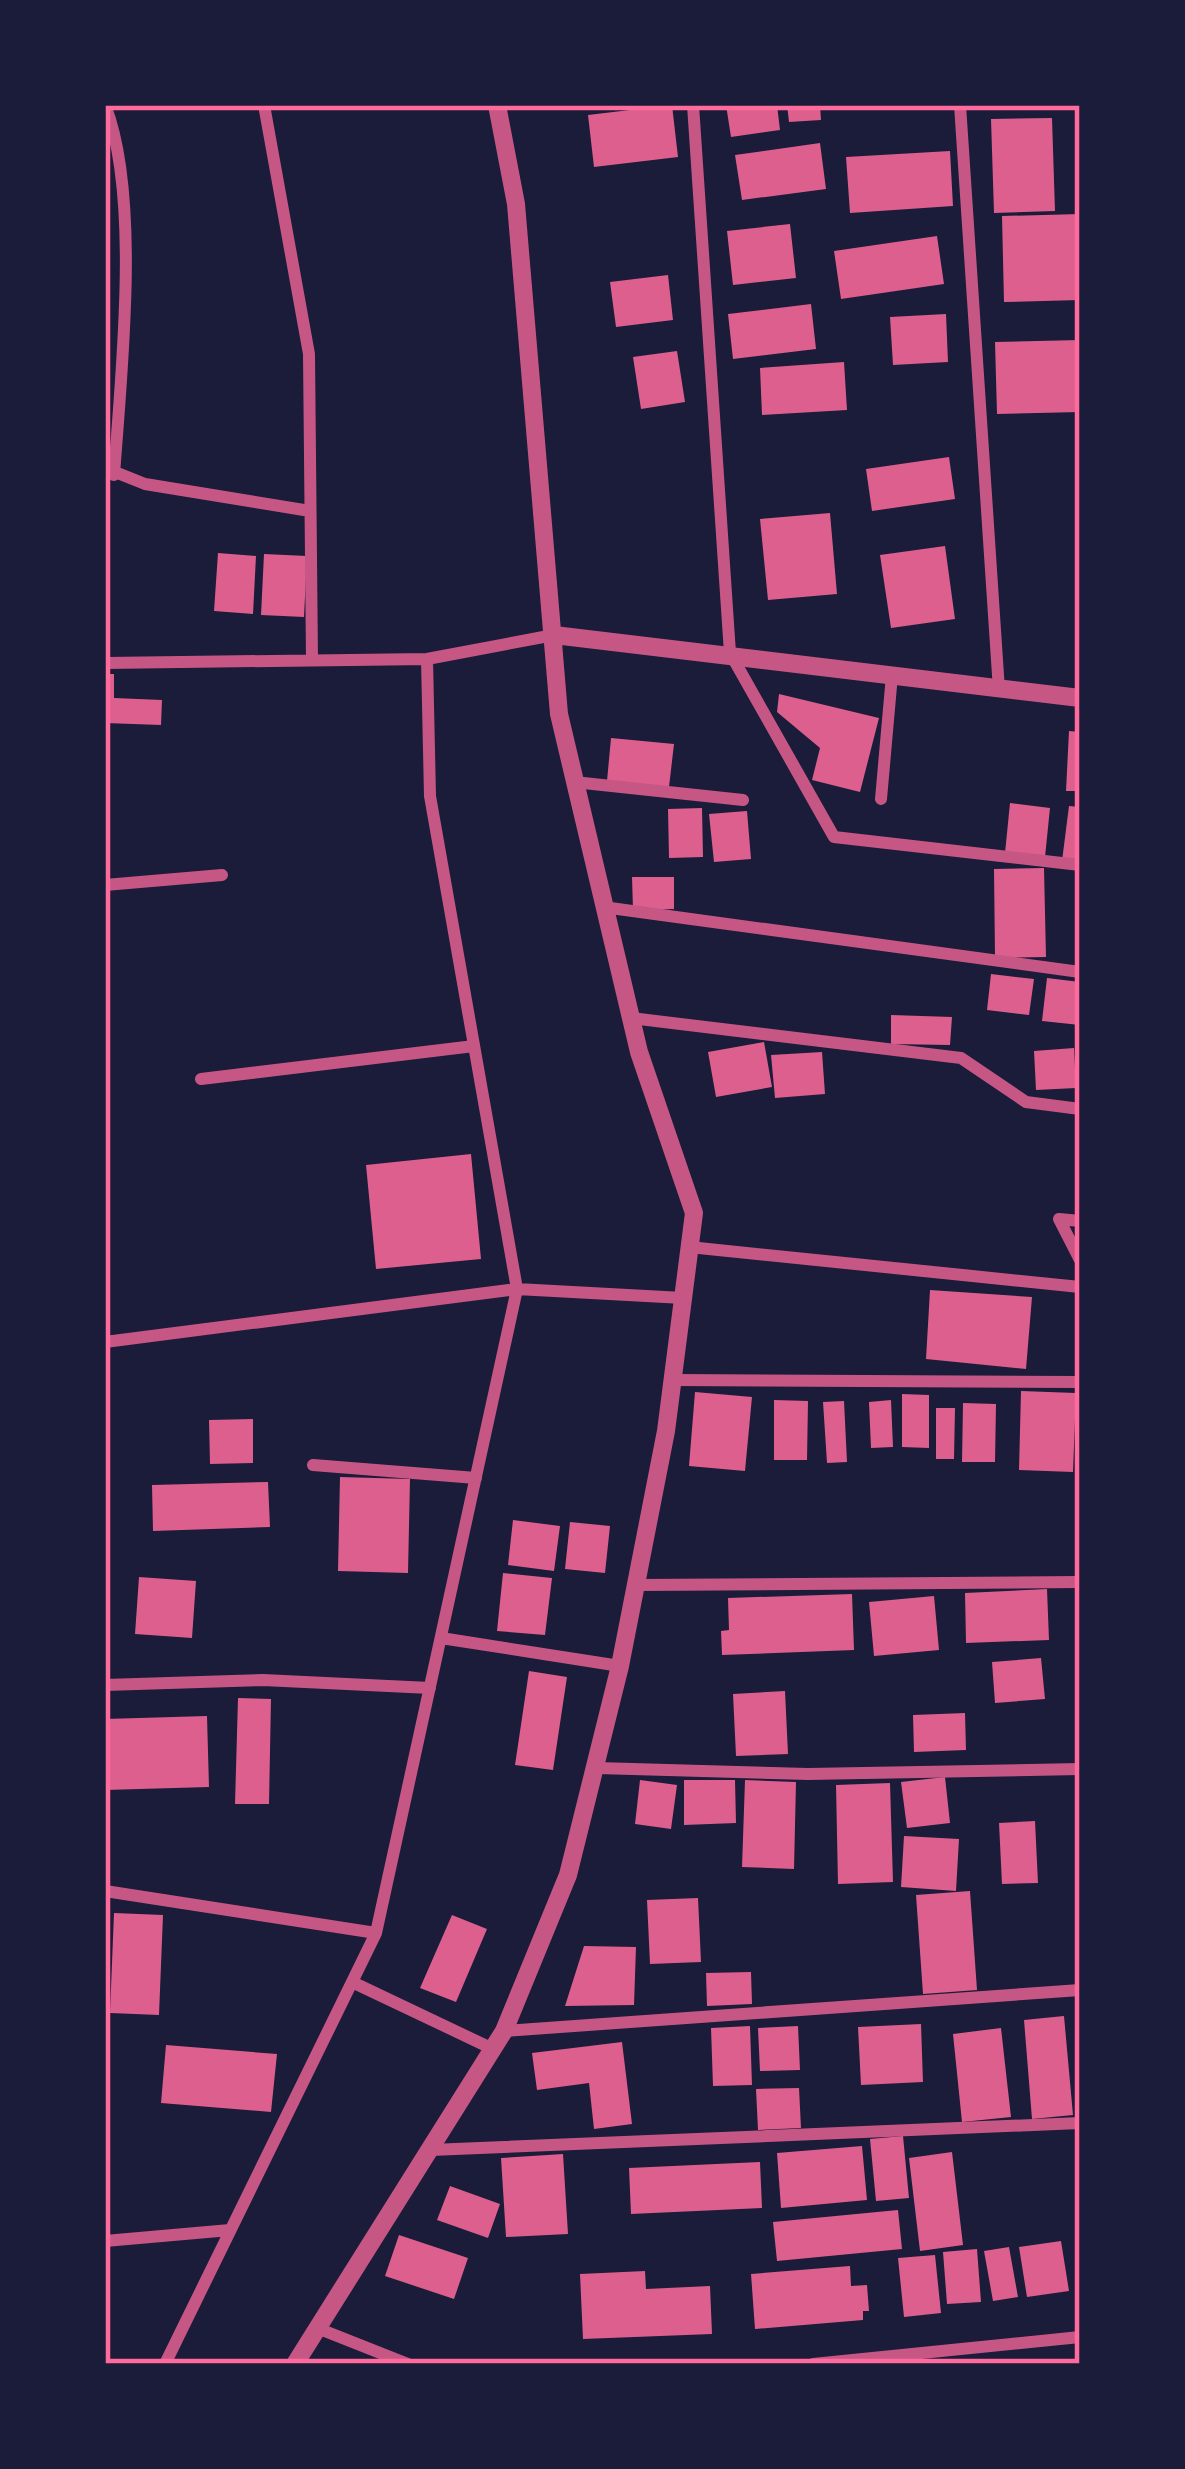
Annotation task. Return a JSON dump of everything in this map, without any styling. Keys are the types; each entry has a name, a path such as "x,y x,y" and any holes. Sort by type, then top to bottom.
{"street":[{"path":"105,105 120,142 124,336 110,471 310,512"},
{"path":"263,105 309,354 312,660"},
{"path":"295,2364 504,2031 568,1875 597,1768 636,1585 673,1380 694,1213 631,1018 560,714 516,204 497,105"},
{"path":"693,105 730,653 834,837 1080,865"},
{"path":"960,105 999,689"},
{"path":"105,663 427,659 554,635 1080,698"},
{"path":"165,2364 376,1933 517,1289 430,796 427,659"},
{"path":"881,799 892,675"},
{"path":"574,782 743,800"},
{"path":"105,885 222,875"},
{"path":"602,906 1080,972"},
{"path":"631,1018 961,1058 1026,1102 1080,1109"},
{"path":"201,1078 474,1046"},
{"path":"1080,1221 1059,1219 1080,1260"},
{"path":"689,1247 1080,1287"},
{"path":"105,1342 517,1289 683,1298"},
{"path":"673,1380 1080,1382"},
{"path":"313,1465 476,1478"},
{"path":"636,1585 1080,1582"},
{"path":"441,1638 620,1666"},
{"path":"105,1685 263,1680 430,1688"},
{"path":"597,1768 808,1774 1080,1769"},
{"path":"105,1891 376,1933"},
{"path":"352,1982 493,2049"},
{"path":"504,2031 1080,1990"},
{"path":"431,2150 1080,2123"},
{"path":"105,2242 230,2230"},
{"path":"317,2328 408,2364"},
{"path":"813,2364 1080,2337"}],"building":[{"path":"672,105 678,157 594,167 588,115"},
{"path":"726,105 777,105 780,130 731,137"},
{"path":"787,105 820,105 821,120 789,122"},
{"path":"1052,118 1055,211 994,213 991,119"},
{"path":"820,143 826,189 742,200 735,155"},
{"path":"950,151 953,206 850,213 846,157"},
{"path":"1080,214 1080,300 1004,302 1002,216"},
{"path":"790,224 796,278 733,285 727,231"},
{"path":"937,236 944,284 841,299 834,251"},
{"path":"668,275 673,320 616,327 610,282"},
{"path":"811,304 816,349 733,359 728,314"},
{"path":"946,314 948,362 893,365 890,317"},
{"path":"1080,340 1080,412 997,414 995,342"},
{"path":"677,351 685,402 641,409 633,357"},
{"path":"844,362 847,410 762,415 760,368"},
{"path":"949,457 955,499 872,511 866,469"},
{"path":"830,513 837,594 768,600 760,519"},
{"path":"945,546 955,619 891,628 880,555"},
{"path":"218,553 256,556 253,614 214,611"},
{"path":"264,554 307,556 304,617 261,615"},
{"path":"105,674 114,674 114,698 162,700 161,725 105,723"},
{"path":"779,694 879,718 860,792 812,780 820,748 777,712"},
{"path":"1069,731 1080,732 1080,791 1066,791"},
{"path":"611,738 674,744 669,787 607,781"},
{"path":"1010,803 1050,808 1045,857 1005,853"},
{"path":"1069,806 1080,807 1080,863 1062,861"},
{"path":"702,808 703,857 669,858 668,809"},
{"path":"747,811 751,859 714,862 709,814"},
{"path":"1044,868 1046,957 995,958 994,869"},
{"path":"632,877 674,877 674,909 633,910"},
{"path":"991,974 1034,979 1029,1015 987,1010"},
{"path":"1047,978 1080,982 1080,1025 1042,1021"},
{"path":"891,1015 952,1017 950,1045 891,1044"},
{"path":"764,1042 772,1087 716,1097 708,1052"},
{"path":"1074,1048 1076,1088 1036,1090 1034,1051"},
{"path":"822,1052 825,1094 775,1098 771,1055"},
{"path":"471,1154 481,1259 376,1269 366,1165"},
{"path":"930,1290 1032,1297 1026,1369 926,1359"},
{"path":"1021,1391 1076,1393 1073,1472 1019,1470"},
{"path":"695,1392 752,1397 745,1471 689,1466"},
{"path":"902,1394 929,1395 929,1448 902,1447"},
{"path":"774,1400 808,1401 807,1460 774,1460"},
{"path":"891,1400 893,1447 871,1448 869,1402"},
{"path":"844,1401 847,1462 827,1463 823,1402"},
{"path":"963,1403 996,1404 995,1462 962,1462"},
{"path":"936,1408 955,1408 954,1459 936,1459"},
{"path":"253,1419 253,1463 210,1464 209,1420"},
{"path":"340,1477 410,1479 408,1573 338,1571"},
{"path":"268,1482 270,1527 153,1531 152,1485"},
{"path":"513,1520 560,1526 554,1571 508,1565"},
{"path":"570,1522 610,1526 605,1573 565,1569"},
{"path":"503,1573 552,1578 545,1635 497,1631"},
{"path":"139,1577 196,1581 192,1638 135,1634"},
{"path":"1047,1589 1049,1640 966,1643 965,1593"},
{"path":"852,1594 854,1650 722,1655 721,1631 729,1630 728,1598"},
{"path":"934,1596 939,1650 874,1656 869,1602"},
{"path":"1041,1658 1045,1699 995,1703 992,1662"},
{"path":"529,1671 567,1677 553,1770 515,1765"},
{"path":"785,1691 788,1754 736,1756 733,1694"},
{"path":"238,1698 271,1699 269,1804 235,1804"},
{"path":"965,1713 966,1750 914,1752 913,1715"},
{"path":"207,1716 209,1787 105,1790 105,1719"},
{"path":"945,1777 950,1823 907,1828 901,1782"},
{"path":"640,1780 677,1785 671,1829 635,1824"},
{"path":"684,1780 735,1780 736,1823 684,1825"},
{"path":"745,1780 796,1782 794,1869 742,1867"},
{"path":"890,1783 893,1882 838,1884 836,1785"},
{"path":"1035,1821 1038,1883 1002,1884 999,1823"},
{"path":"904,1836 959,1839 956,1891 901,1887"},
{"path":"970,1891 977,1990 923,1994 916,1895"},
{"path":"698,1898 701,1962 650,1964 647,1900"},
{"path":"114,1913 163,1915 159,2015 110,2013"},
{"path":"452,1915 487,1929 456,2002 420,1988"},
{"path":"584,1946 636,1947 634,2005 565,2006"},
{"path":"751,1972 752,2004 707,2006 706,1973"},
{"path":"1064,2016 1073,2115 1032,2119 1024,2020"},
{"path":"921,2024 923,2082 861,2085 858,2027"},
{"path":"750,2026 752,2085 713,2086 711,2028"},
{"path":"798,2026 800,2070 760,2071 758,2028"},
{"path":"1001,2028 1011,2117 962,2122 953,2034"},
{"path":"622,2042 632,2124 594,2129 589,2083 537,2090 532,2053"},
{"path":"166,2045 277,2054 271,2112 161,2103"},
{"path":"799,2088 801,2128 758,2130 756,2089"},
{"path":"903,2136 909,2198 876,2201 870,2139"},
{"path":"862,2146 867,2200 781,2208 777,2153"},
{"path":"952,2152 963,2245 920,2251 909,2158"},
{"path":"563,2154 568,2234 506,2237 501,2158"},
{"path":"760,2162 762,2208 631,2214 629,2168"},
{"path":"450,2186 500,2204 488,2238 437,2220"},
{"path":"898,2210 902,2249 777,2261 773,2222"},
{"path":"399,2235 468,2258 454,2299 385,2276"},
{"path":"1061,2241 1069,2291 1027,2297 1019,2247"},
{"path":"1009,2247 1018,2297 993,2301 984,2251"},
{"path":"977,2249 981,2302 947,2304 943,2252"},
{"path":"935,2255 941,2313 904,2317 898,2258"},
{"path":"850,2266 851,2286 867,2285 869,2311 863,2311 863,2320 755,2329 751,2274"},
{"path":"645,2271 646,2289 710,2286 712,2334 583,2339 580,2274"}]}
